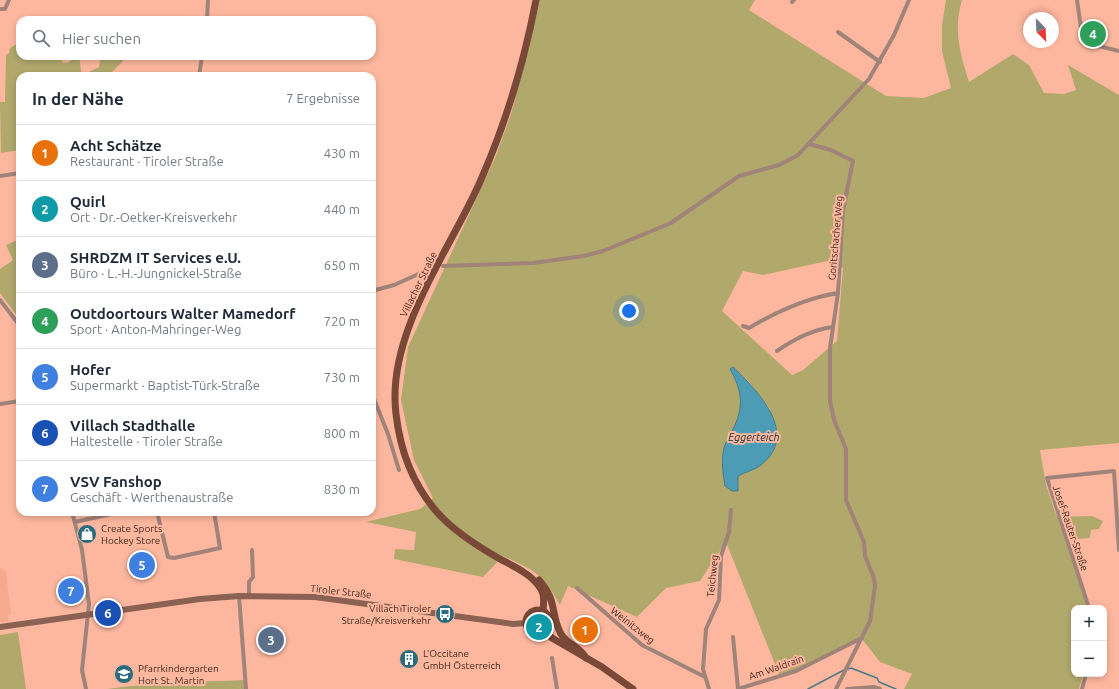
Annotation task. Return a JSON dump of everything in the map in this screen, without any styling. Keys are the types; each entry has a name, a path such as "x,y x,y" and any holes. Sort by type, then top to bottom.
{"main road":[{"name":"Villacher Straße","path":"524,573 471,541 444,520 435,510 416,482 405,455 398,428 396,412 397,372 404,340 410,323 479,184 506,116 526,47 536,0"},
{"path":"524,573 528,571 535,575 548,590 562,635 583,652 586,658"},
{"path":"524,573 539,585 543,592 545,600 543,611 550,620 546,632 540,634 532,633 526,623 527,617 532,612 543,611"},
{"name":"Tiroler Straße","path":"0,627 88,616 200,599 239,596 315,597 513,624 526,623"},
{"path":"546,632 552,638 633,689"}],"street":[{"path":"0,9 6,9 9,0"},
{"path":"207,16 208,0"},
{"path":"443,266 533,263 584,256 603,251 671,223 739,176 779,165 798,156 869,80 880,62 910,0"},
{"path":"1077,0 1083,42 1119,51"},
{"path":"838,32 880,62"},
{"path":"200,72 201,60"},
{"name":"Goritschacher Weg","path":"809,144 831,150 853,161 843,210 838,293 830,348 830,401 834,420 846,449 846,500 864,542 866,556 874,578 875,586 870,620 836,689"},
{"path":"0,176 16,174"},
{"path":"376,290 394,285 432,268"},
{"name":"Goritschacher Weg","path":"743,326 749,328 773,314 822,296 838,293"},
{"path":"0,300 16,321"},
{"path":"777,351 793,340 820,329 832,327"},
{"path":"0,404 16,402"},
{"path":"376,404 388,434 398,470"},
{"name":"Josef-Rauter-Straße","path":"1088,605 1047,478 1114,471 1119,550"},
{"name":"Teichweg","path":"709,689 703,669 706,629 719,600 721,556 729,532 731,510"},
{"path":"73,516 82,550 89,604 82,670 86,689"},
{"path":"75,522 102,516"},
{"path":"158,516 168,557 174,558 220,548 215,516"},
{"path":"248,596 249,582 252,576 252,550"},
{"name":"Weinitzweg","path":"577,588 642,645 705,677"},
{"path":"239,596 246,689"},
{"name":"Am Waldrain","path":"733,637 738,689 796,671 862,638"},
{"path":"552,658 557,689"},
{"path":"1082,689 1085,677"},
{"path":"847,689 874,687 880,689"}],"shaded area":[{"path":"539,0 755,0 749,10 886,96 924,98 951,88 942,51 942,25 946,0 962,0 959,11 958,31 960,51 969,82 1013,54 1029,65 1044,93 1064,94 1076,90 1068,65 1119,95 1119,443 1040,450 1046,485 1057,517 1092,516 1103,521 1099,529 1091,530 1090,538 1065,540 1087,605 1071,605 1071,677 1082,677 1079,689 904,689 912,674 880,662 862,639 795,670 779,674 726,542 700,581 666,588 637,617 568,586 560,605 554,594 537,574 523,565 503,556 483,577 394,559 395,549 414,550 416,532 366,522 420,509 433,498 414,460 401,400 408,347 496,156 512,111","holes":["832,260 843,268 837,341 803,370 792,375 722,311 743,271 763,275","733,367 749,382 770,409 761,465 738,476 724,447 737,421 742,400 738,384 730,369"]},
{"path":"16,44 16,60 61,60 63,63 69,62 71,60 80,60 82,72 16,72 16,151 1,153 0,102 5,102 6,55 9,53 10,48"},
{"path":"100,60 124,60 112,72 89,72 99,67"},
{"path":"16,241 16,315 0,293 0,269 13,260 6,245"},
{"path":"0,567 6,572 11,614 8,616 9,621 0,622"},
{"path":"538,612 545,615 548,622 545,629 538,632 531,629 528,622 531,615"},
{"path":"18,632 26,689 0,689 0,635"},
{"path":"245,680 246,689 107,689 159,684"}],"water":[{"name":"Eggerteich","path":"733,367 763,400 771,413 776,427 777,440 772,453 761,465 738,476 738,491 732,491 725,486 723,467 725,446 736,423 740,407 740,393 730,369"}],"waterway":[{"path":"848,669 851,668 877,678 879,682 896,689"},
{"path":"808,689 844,670"}],"place":[{"name":"Outdoortours Walter Mamedorf","path":"1093,34"},
{"name":"Create Sports Hockey Store","path":"87,534"},
{"name":"Hofer","path":"142,565"},
{"name":"VSV Fanshop","path":"71,591"},
{"name":"Villach Stadthalle","path":"108,613"},
{"name":"Villach Tiroler Straße/Kreisverkehr","path":"445,614"},
{"name":"Quirl","path":"539,627"},
{"name":"Acht Schätze","path":"585,630"},
{"name":"SHRDZM IT Services e.U.","path":"271,640"},
{"name":"L'Occitane GmbH Österreich","path":"409,659"},
{"name":"Pfarrkindergarten Hort St. Martin","path":"124,674"}]}
